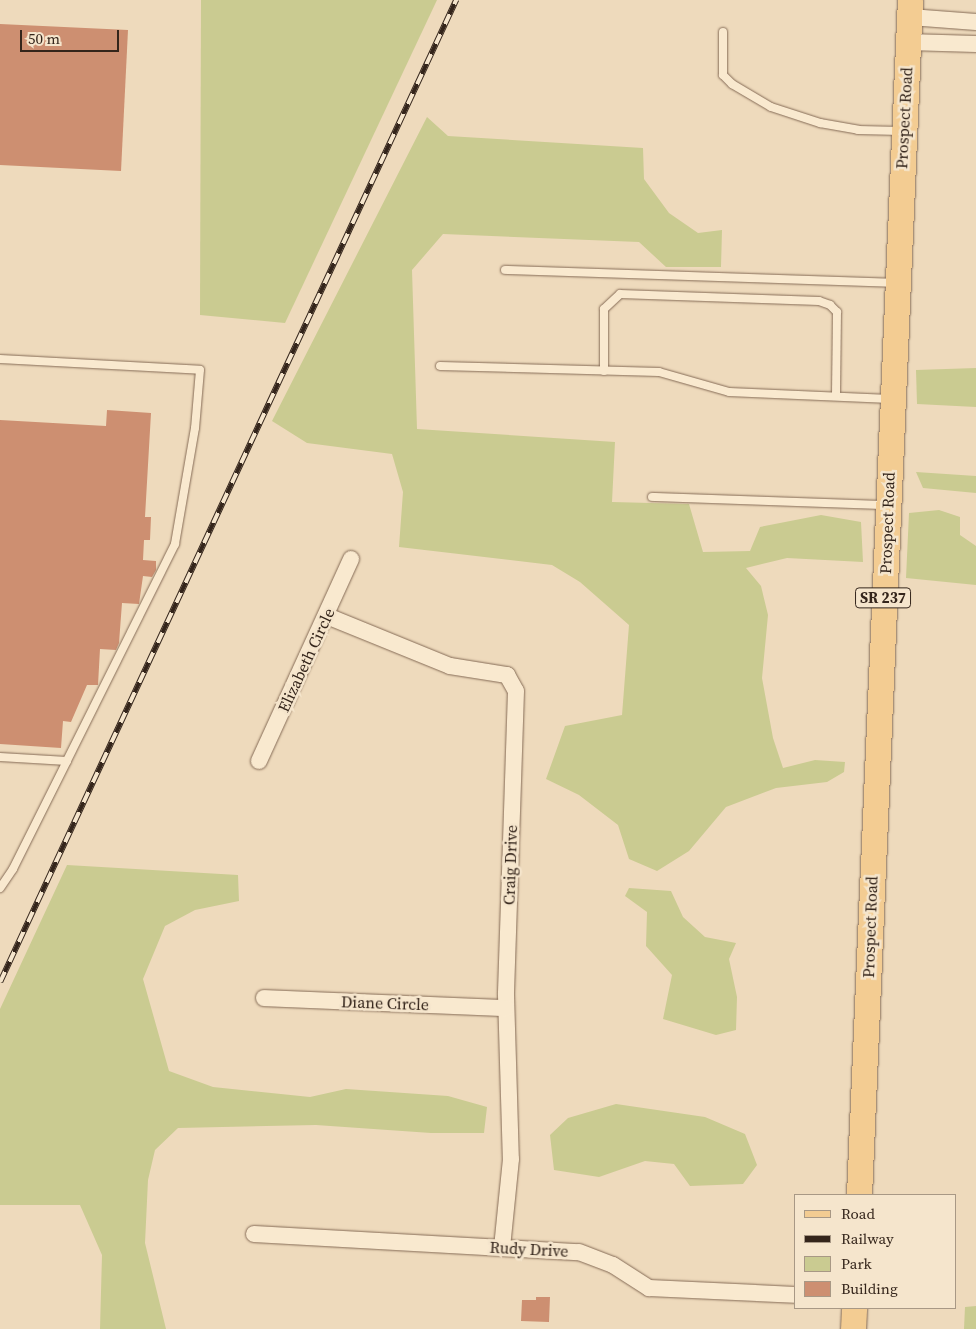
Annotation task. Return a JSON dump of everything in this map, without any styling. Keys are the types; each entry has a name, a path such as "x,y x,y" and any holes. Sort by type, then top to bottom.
{"main road":[{"name":"Prospect Road","path":"859,1194 903,131 910,8"},
{"path":"853,1329 854,1309"}],"street":[{"path":"910,8 976,22"},
{"path":"908,42 976,44"},
{"name":"Elizabeth Circle","path":"259,761 352,559"},
{"name":"Craig Drive","path":"327,616 450,666 507,675 516,691 506,1008 511,1160 502,1248"},
{"name":"Diane Circle","path":"264,998 506,1008"},
{"name":"Rudy Drive","path":"254,1234 580,1252 613,1265 649,1288 794,1295"}],"lane":[{"path":"723,32 723,74 732,84 771,107 788,115 858,130 903,131"},
{"path":"505,270 897,283"},
{"path":"604,371 604,309 620,294 819,301 830,305 837,312 836,396"},
{"path":"0,359 200,370 195,428 176,544 13,869 0,888"},
{"path":"440,366 660,372 729,392 892,399"},
{"path":"652,497 887,504"},
{"path":"0,757 67,761"}],"green space":[{"path":"201,0 437,0 285,323 200,315"},
{"path":"427,117 448,136 643,148 644,179 669,213 698,233 722,230 721,267 666,267 639,242 443,234 412,270 417,429 615,442 612,502 689,504 703,552 750,551 760,527 821,515 861,522 863,562 787,558 746,568 761,586 768,615 762,678 773,738 783,768 815,760 845,762 844,772 827,782 776,788 726,807 689,851 657,871 629,859 618,825 579,795 546,779 565,726 622,715 629,625 580,582 552,565 399,547 403,492 392,454 307,443 272,421"},
{"path":"976,368 976,407 917,404 916,370"},
{"path":"916,472 976,476 976,493 923,488"},
{"path":"939,510 960,517 960,535 976,546 976,585 906,578 909,513"},
{"path":"67,865 238,875 239,901 195,910 165,926 143,979 169,1071 213,1087 310,1097 346,1089 448,1096 487,1107 484,1133 431,1133 316,1125 178,1128 155,1150 148,1180 145,1243 166,1329 100,1329 102,1255 80,1205 0,1205 0,1009"},
{"path":"629,888 671,891 683,917 705,937 736,943 729,959 737,997 736,1030 716,1035 663,1019 672,975 646,946 647,912 625,896"},
{"path":"616,1104 705,1117 745,1134 757,1165 743,1184 690,1186 674,1164 645,1161 599,1177 554,1170 550,1135 568,1118"},
{"path":"976,1306 976,1329 964,1329 965,1307"}],"building":[{"path":"0,24 128,30 121,171 0,165"},
{"path":"107,410 151,413 145,517 151,517 150,540 144,540 143,560 156,561 156,570 152,577 143,576 139,604 122,603 119,643 116,650 100,649 98,685 87,685 71,722 63,721 61,748 0,744 0,420 106,426"},
{"path":"536,1297 550,1297 549,1322 521,1321 522,1300 536,1300"}],"railway":[{"path":"0,982 456,0"}]}
